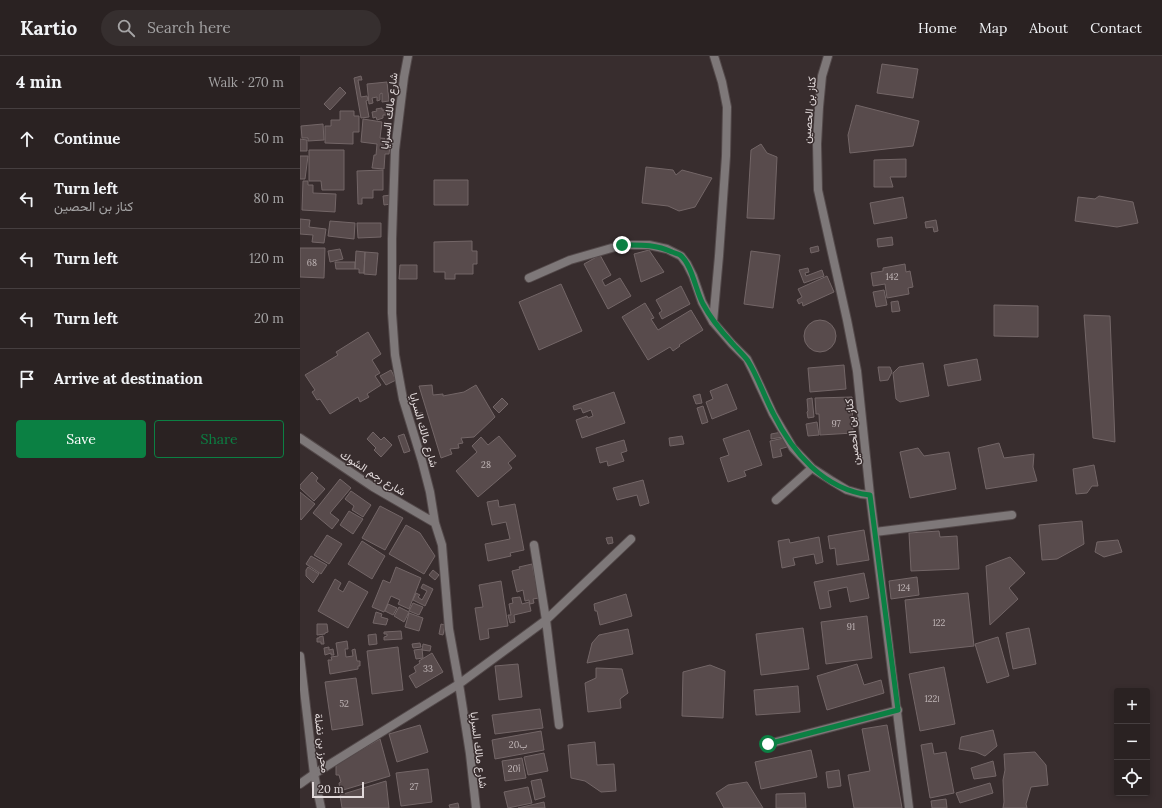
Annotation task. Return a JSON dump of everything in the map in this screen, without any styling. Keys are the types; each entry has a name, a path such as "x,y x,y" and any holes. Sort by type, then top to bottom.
{"street":[{"name":"شارع مالك السرايا","path":"408,56 395,150 392,239 395,355 403,399 428,486 435,524 442,545 449,629 470,754 476,808"},
{"path":"713,322 726,156 727,107 722,82 714,56"},
{"name":"كناز بن الحصين","path":"828,56 822,76 819,107 817,144 818,190 857,370 870,495 898,710 909,808"},
{"path":"529,278 570,260 622,245 649,245 681,256 693,276 702,302 713,322 747,359 776,419 794,448 812,468 847,490 870,495"},
{"name":"شارع رجم الشوك","path":"300,438 374,487 435,524"},
{"path":"776,500 812,468"},
{"path":"875,532 1012,515"},
{"path":"300,784 459,684 546,620 631,539"},
{"path":"534,545 546,620 559,725"},
{"name":"محرز بن نضلة","path":"300,656 314,774 321,808"},
{"path":"768,744 898,710"}],"building":[{"path":"882,64 918,69 913,98 877,93"},
{"path":"361,76 362,80 358,80 361,97 367,96 368,100 366,101 369,117 361,118 354,78"},
{"path":"387,82 389,101 382,102 382,93 380,94 380,100 377,101 377,97 372,98 373,103 369,104 367,84"},
{"path":"340,87 346,93 330,110 324,104"},
{"path":"856,105 919,121 913,146 850,153 848,135"},
{"path":"382,108 382,110 385,110 386,115 383,115 383,118 377,120 376,117 373,118 372,112 377,111 376,109"},
{"path":"340,111 354,111 354,116 359,116 359,132 353,132 353,144 325,143 325,126 331,126 331,120 340,120"},
{"path":"363,119 382,122 380,138 391,139 389,154 385,154 384,169 372,168 374,155 376,155 377,144 361,142"},
{"path":"323,124 324,140 308,141 308,138 302,138 301,126"},
{"path":"300,139 307,140 307,151 300,151"},
{"path":"761,144 767,153 777,157 774,219 747,218 751,150"},
{"path":"309,150 344,150 344,190 322,190 321,181 309,181"},
{"path":"300,156 308,156 305,179 300,179"},
{"path":"906,159 906,177 890,177 893,187 874,187 874,160"},
{"path":"646,167 673,170 676,175 682,170 712,178 695,207 679,211 668,206 642,203"},
{"path":"383,170 383,190 373,190 373,198 362,198 362,204 358,204 357,171"},
{"path":"434,180 468,180 468,205 434,205"},
{"path":"303,181 308,181 308,185 313,185 313,193 336,194 335,212 302,210"},
{"path":"391,195 391,204 384,205 383,196"},
{"path":"1099,196 1133,202 1138,223 1117,227 1075,221 1078,197 1095,199"},
{"path":"903,197 907,218 874,224 870,203"},
{"path":"300,219 310,220 309,227 326,229 324,243 312,242 313,235 300,234"},
{"path":"936,220 938,231 934,232 933,227 926,228 925,222"},
{"path":"330,221 355,223 354,239 328,236"},
{"path":"357,223 381,223 381,237 358,238"},
{"path":"892,237 893,245 878,247 877,239"},
{"path":"472,241 472,251 477,251 477,264 473,264 473,274 455,274 455,279 445,279 445,272 434,272 434,242"},
{"path":"818,246 819,251 811,253 810,248"},
{"path":"300,248 325,248 324,278 300,277"},
{"path":"340,249 343,259 330,262 328,251"},
{"path":"649,250 664,272 641,282 634,254"},
{"path":"356,251 365,252 364,273 359,273 359,269 355,269"},
{"path":"751,251 780,255 773,308 744,304"},
{"path":"365,252 378,253 376,275 364,274"},
{"path":"600,255 611,275 602,280 605,286 620,278 631,296 608,309 584,264"},
{"path":"335,262 355,262 355,269 336,269"},
{"path":"905,264 906,272 910,271 913,287 908,288 909,294 887,298 885,284 873,286 871,273 883,271 883,268"},
{"path":"400,265 417,265 417,279 399,279"},
{"path":"808,268 809,272 805,273 806,276 822,270 824,276 804,283 799,270"},
{"path":"827,276 834,292 803,306 802,302 799,304 797,300 802,297 798,289"},
{"path":"561,284 582,331 539,350 519,302"},
{"path":"681,286 690,304 662,319 659,313 662,311 656,300"},
{"path":"884,290 887,305 876,307 873,292"},
{"path":"898,301 900,311 892,312 891,302"},
{"path":"645,303 654,318 651,319 658,330 691,310 703,330 679,345 680,346 673,351 670,347 648,360 622,317"},
{"path":"994,305 1038,306 1038,337 994,336"},
{"path":"1084,315 1110,316 1115,442 1093,438"},
{"path":"820,320 831,325 836,336 831,347 820,352 809,347 804,336 809,325"},
{"path":"368,332 381,354 372,360 380,373 375,376 381,385 367,394 369,397 360,402 358,397 330,414 320,399 317,400 312,392 315,390 305,375 338,355 336,352"},
{"path":"977,359 981,380 948,386 944,365"},
{"path":"923,363 929,396 900,402 896,399 893,373 899,367"},
{"path":"844,365 846,389 810,392 808,368"},
{"path":"878,367 890,367 892,372 888,380 880,381"},
{"path":"391,370 396,380 386,385 380,376"},
{"path":"727,384 737,409 712,419 706,402 713,399 710,391"},
{"path":"432,385 433,395 443,394 443,396 464,392 476,385 495,417 474,437 461,438 463,443 458,444 459,448 450,449 452,454 441,458 419,386"},
{"path":"614,392 625,423 582,438 576,420 587,416 588,418 593,416 591,410 583,413 581,408 574,410 573,406"},
{"path":"700,394 702,403 696,404 693,396"},
{"path":"852,397 853,433 820,435 819,414 816,414 815,398"},
{"path":"502,398 508,404 499,413 493,407"},
{"path":"812,398 814,417 808,418 807,399"},
{"path":"703,406 708,422 702,424 697,408"},
{"path":"419,413 423,413 424,418 419,418"},
{"path":"817,422 819,435 808,436 806,424"},
{"path":"749,430 762,465 744,471 746,476 728,482 720,458 729,455 723,439"},
{"path":"373,432 381,440 384,437 392,445 381,457 374,450 376,448 367,439"},
{"path":"782,432 783,437 771,439 771,434"},
{"path":"404,434 410,451 404,453 398,436"},
{"path":"499,436 516,456 508,463 512,468 478,497 456,471 477,452 472,446 481,437 488,445"},
{"path":"682,436 684,444 670,446 669,438"},
{"path":"784,438 787,447 780,449 782,456 773,458 770,441"},
{"path":"624,440 627,451 621,453 624,461 608,466 607,461 600,463 596,448"},
{"path":"999,443 1004,458 1034,454 1033,467 1037,481 986,489 978,448"},
{"path":"918,448 924,456 949,452 956,489 910,498 900,452"},
{"path":"1094,465 1098,486 1092,486 1087,493 1076,494 1073,469"},
{"path":"312,472 318,478 316,481 325,489 314,501 300,488 300,485"},
{"path":"340,479 351,488 330,513 339,520 332,529 313,513"},
{"path":"643,480 649,503 640,506 637,495 617,500 613,488"},
{"path":"351,491 371,505 363,517 352,510 354,506 345,499"},
{"path":"300,492 315,504 301,520 300,518"},
{"path":"498,500 499,507 515,504 524,550 510,553 511,556 488,561 485,544 510,539 506,522 492,525 487,502"},
{"path":"380,506 403,518 385,550 362,538"},
{"path":"349,511 363,519 353,534 340,525"},
{"path":"1082,521 1084,544 1057,559 1042,560 1039,525"},
{"path":"406,525 420,533 435,556 424,574 389,554"},
{"path":"864,530 869,560 837,565 835,548 830,549 828,536"},
{"path":"939,531 940,537 957,536 959,569 911,571 909,533"},
{"path":"327,535 342,544 329,564 314,555"},
{"path":"612,537 613,543 608,544 606,538"},
{"path":"819,537 823,562 816,564 814,554 793,558 795,565 782,568 778,541 789,539 790,543"},
{"path":"1118,540 1122,552 1104,557 1095,552 1097,542"},
{"path":"362,541 385,556 372,579 348,564"},
{"path":"311,556 327,565 321,574 306,564"},
{"path":"1010,557 1025,573 1009,588 1018,599 990,625 986,566"},
{"path":"532,564 539,598 533,599 534,603 530,604 529,600 525,601 523,590 517,592 512,571 520,569 519,567"},
{"path":"308,567 319,574 313,583 306,576 306,570"},
{"path":"396,567 421,578 409,609 398,604 400,600 391,596 384,612 372,607 383,580 390,583"},
{"path":"433,570 439,575 435,580 429,575"},
{"path":"864,573 869,598 850,602 847,587 828,591 831,607 820,609 814,582"},
{"path":"917,577 919,595 891,599 889,581"},
{"path":"335,579 341,583 338,589 343,592 349,581 368,592 348,628 318,611"},
{"path":"501,581 508,626 488,629 489,638 480,640 475,608 483,607 479,585"},
{"path":"423,584 433,589 425,606 413,600 416,593 420,595 418,597 422,600 427,591 421,588"},
{"path":"968,593 974,646 910,653 905,600"},
{"path":"626,594 632,616 600,625 594,604"},
{"path":"520,597 522,604 529,602 531,611 514,615 515,622 510,623 508,615 511,615 509,604 513,603 512,598"},
{"path":"413,603 423,607 419,615 409,611"},
{"path":"388,604 397,608 393,615 385,611"},
{"path":"399,607 409,612 404,622 394,616"},
{"path":"376,612 382,614 381,617 388,619 386,625 373,623"},
{"path":"409,613 423,618 419,631 405,627"},
{"path":"867,616 872,658 826,664 821,622"},
{"path":"317,624 327,624 328,632 317,635"},
{"path":"441,624 445,625 443,635 439,634"},
{"path":"803,628 809,669 761,675 756,634"},
{"path":"1029,628 1036,664 1013,669 1006,633"},
{"path":"628,629 633,654 587,663 592,643 599,635"},
{"path":"401,631 402,639 384,640 384,637 387,636 387,634 384,634 384,632"},
{"path":"376,634 377,644 369,645 368,635"},
{"path":"323,636 324,644 317,642 317,638"},
{"path":"998,637 1009,676 987,683 975,644"},
{"path":"347,641 348,649 345,649 346,657 353,656 352,650 355,649 357,661 360,661 360,666 358,666 358,669 330,674 328,660 332,660 331,657 338,656 336,643"},
{"path":"420,643 421,647 413,648 412,644"},
{"path":"423,644 431,646 430,651 422,650"},
{"path":"329,647 329,650 333,649 334,655 331,655 331,653 325,655 324,648"},
{"path":"398,647 403,690 372,694 367,651"},
{"path":"422,649 423,658 416,659 414,650"},
{"path":"432,653 443,672 416,688 409,676 416,672 414,667 420,663 419,661"},
{"path":"518,664 522,697 499,700 495,666"},
{"path":"857,664 864,685 881,680 884,693 827,710 817,676"},
{"path":"710,665 725,671 723,718 682,716 683,672"},
{"path":"944,667 955,724 920,731 909,674"},
{"path":"596,668 622,669 628,693 620,699 621,708 588,712 585,683 596,678"},
{"path":"356,678 363,725 332,730 325,682"},
{"path":"798,686 800,712 756,715 754,690"},
{"path":"540,709 543,728 495,734 492,715"},
{"path":"420,725 428,752 397,762 389,734"},
{"path":"887,725 902,808 854,808 848,775 870,771 862,729"},
{"path":"993,730 997,746 985,756 976,752 959,749 961,737"},
{"path":"541,731 544,750 495,759 492,740"},
{"path":"380,739 390,776 340,791 339,783 341,782 339,775 336,775 336,764"},
{"path":"595,742 597,765 614,764 616,791 601,792 585,781 571,778 568,745"},
{"path":"932,743 934,754 946,752 954,793 930,798 921,745"},
{"path":"811,750 817,777 761,789 755,762"},
{"path":"1035,752 1046,765 1048,785 1031,787 1026,804 1027,808 1003,808 1003,780 1005,770 1004,754"},
{"path":"544,753 548,771 528,775 524,757"},
{"path":"522,758 526,778 505,781 502,761"},
{"path":"993,761 996,776 974,779 971,768"},
{"path":"428,769 432,802 401,806 396,773"},
{"path":"839,770 841,786 828,788 826,772"},
{"path":"541,779 545,797 535,800 531,781"},
{"path":"386,781 389,808 342,808 340,795"},
{"path":"747,782 763,808 724,808 716,793 728,785"},
{"path":"990,783 993,793 960,803 956,793"},
{"path":"528,787 532,803 508,808 504,792"},
{"path":"805,793 806,808 776,808 776,794"},
{"path":"946,799 947,808 932,808 931,801"},
{"path":"544,802 545,808 518,808"},
{"path":"458,803 459,808 450,808 449,805"}],"route":[{"path":"622,245 649,245 681,256 693,276 702,302 713,322 747,359 773,414 794,448 812,468 832,481 847,490 870,495 898,710 768,744"}]}
